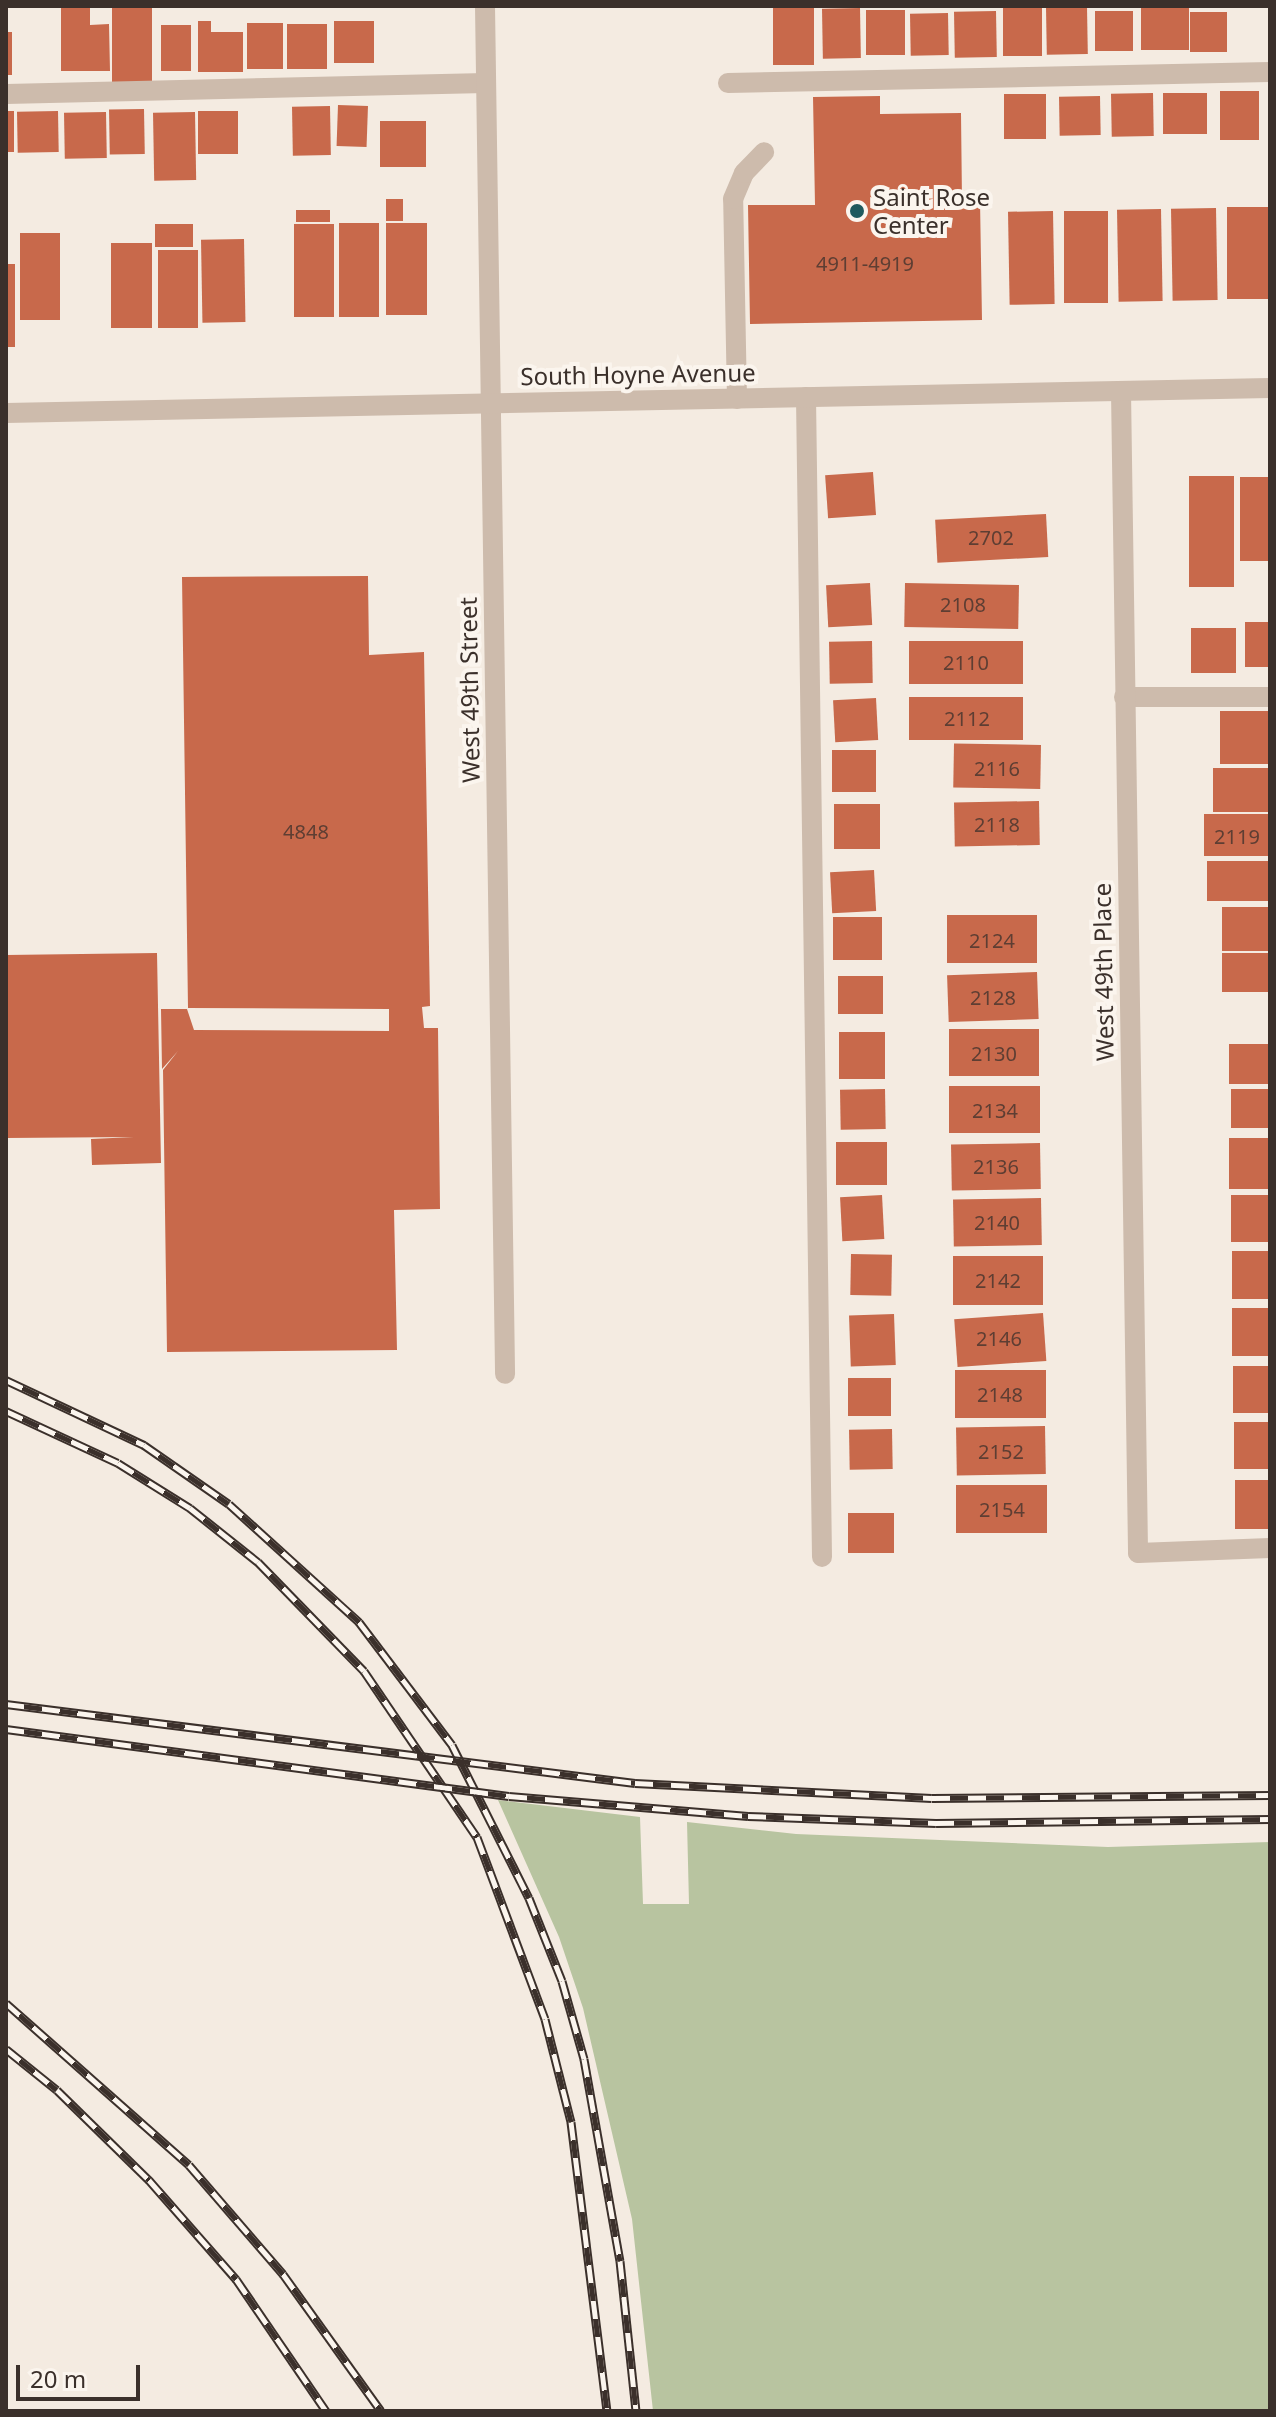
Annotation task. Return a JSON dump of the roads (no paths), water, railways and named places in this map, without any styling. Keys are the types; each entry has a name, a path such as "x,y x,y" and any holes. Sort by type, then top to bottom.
{"street":[{"name":"West 49th Street","path":"485,6 505,1374"},
{"path":"728,83 1270,72"},
{"path":"6,94 486,83"},
{"path":"737,399 733,199 744,173 764,152"},
{"name":"South Hoyne Avenue","path":"6,413 1270,388"},
{"name":"West 49th Place","path":"1121,391 1138,1553 1270,1548"},
{"path":"806,397 822,1557"},
{"path":"1124,697 1270,697"}],"railway":[{"path":"6,1380 144,1445 229,1504 359,1622 452,1745 529,1898 562,1981 584,2059 620,2261 636,2411"},
{"path":"6,1411 118,1463 190,1508 258,1562 364,1671 477,1837 545,2019 571,2122 607,2411"},
{"path":"6,1704 635,1783 932,1798 1270,1795"},
{"path":"6,1729 509,1796 748,1816 936,1823 1270,1819"},
{"path":"6,2003 189,2165 283,2274 381,2411"},
{"path":"6,2049 57,2090 149,2180 236,2279 326,2411"}],"place":[{"name":"Saint Rose Center","path":"857,211"}]}
